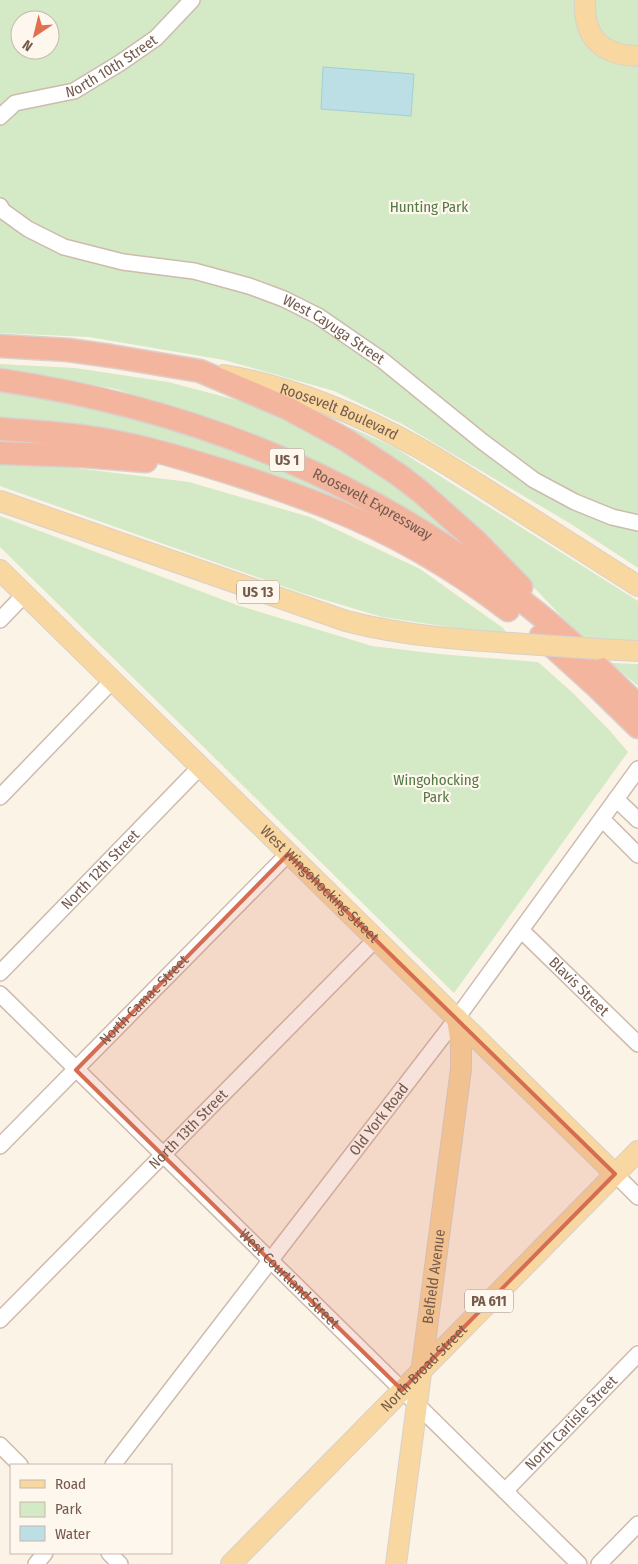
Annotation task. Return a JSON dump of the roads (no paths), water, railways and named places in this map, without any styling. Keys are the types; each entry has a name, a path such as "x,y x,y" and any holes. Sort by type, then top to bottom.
{"highway":[{"name":"Roosevelt Boulevard","path":"0,346 68,350 200,371"},
{"name":"US 1","path":"200,371 289,409 318,424 399,475 475,540 574,645"},
{"name":"Roosevelt Expressway","path":"0,380 72,393 157,414 241,441 321,475 398,517 471,564 541,616 638,706"},
{"name":"Roosevelt Expressway","path":"0,429 88,437 130,445 213,467 328,507 364,523 432,559 496,601 531,628 597,687 638,727"},
{"name":"US 1","path":"0,453 110,458 213,467"}],"main road":[{"path":"585,0 584,15 595,40 603,48 614,53 638,56"},
{"name":"Roosevelt Boulevard","path":"200,371 237,377 301,395 390,433 449,466 638,586"},
{"name":"US 13","path":"0,501 346,621 378,629 419,636 638,651"},
{"name":"West Wingohocking Street","path":"0,570 615,1174"},
{"name":"Belfield Avenue","path":"396,1564 461,1069 461,1045 457,1018"},
{"name":"North Broad Street","path":"231,1564 638,1151"}],"street":[{"name":"North 10th Street","path":"0,117 7,102 74,90 120,63 156,38 192,0"},
{"name":"West Cayuga Street","path":"0,206 3,211 28,229 64,247 123,262 194,271 249,286 284,299 318,316 382,360 483,442 534,480 575,502 612,517 638,523"},
{"path":"0,620 25,594"},
{"path":"0,797 113,680"},
{"name":"North 12th Street","path":"0,973 200,766"},
{"name":"Old York Road","path":"115,1464 457,1018 638,769"},
{"path":"616,799 638,820"},
{"path":"602,819 638,855"},
{"name":"North Camac Street","path":"0,1146 288,854"},
{"name":"Blavis Street","path":"521,930 638,1044"},
{"name":"North 13th Street","path":"0,1320 376,939"},
{"name":"West Courtland Street","path":"0,994 579,1564"},
{"name":"West Wingohocking Street","path":"615,1174 638,1197"},
{"name":"North Carlisle Street","path":"505,1491 638,1354"},
{"path":"0,1445 19,1464"},
{"path":"599,1564 638,1524"},
{"path":"36,1564 44,1554"},
{"path":"110,1554 120,1564"}],"water":[{"path":"323,67 414,74 411,116 321,109"}],"park label":[{"name":"Hunting Park","path":"429,207"},
{"name":"Wingohocking Park","path":"436,788"}]}
